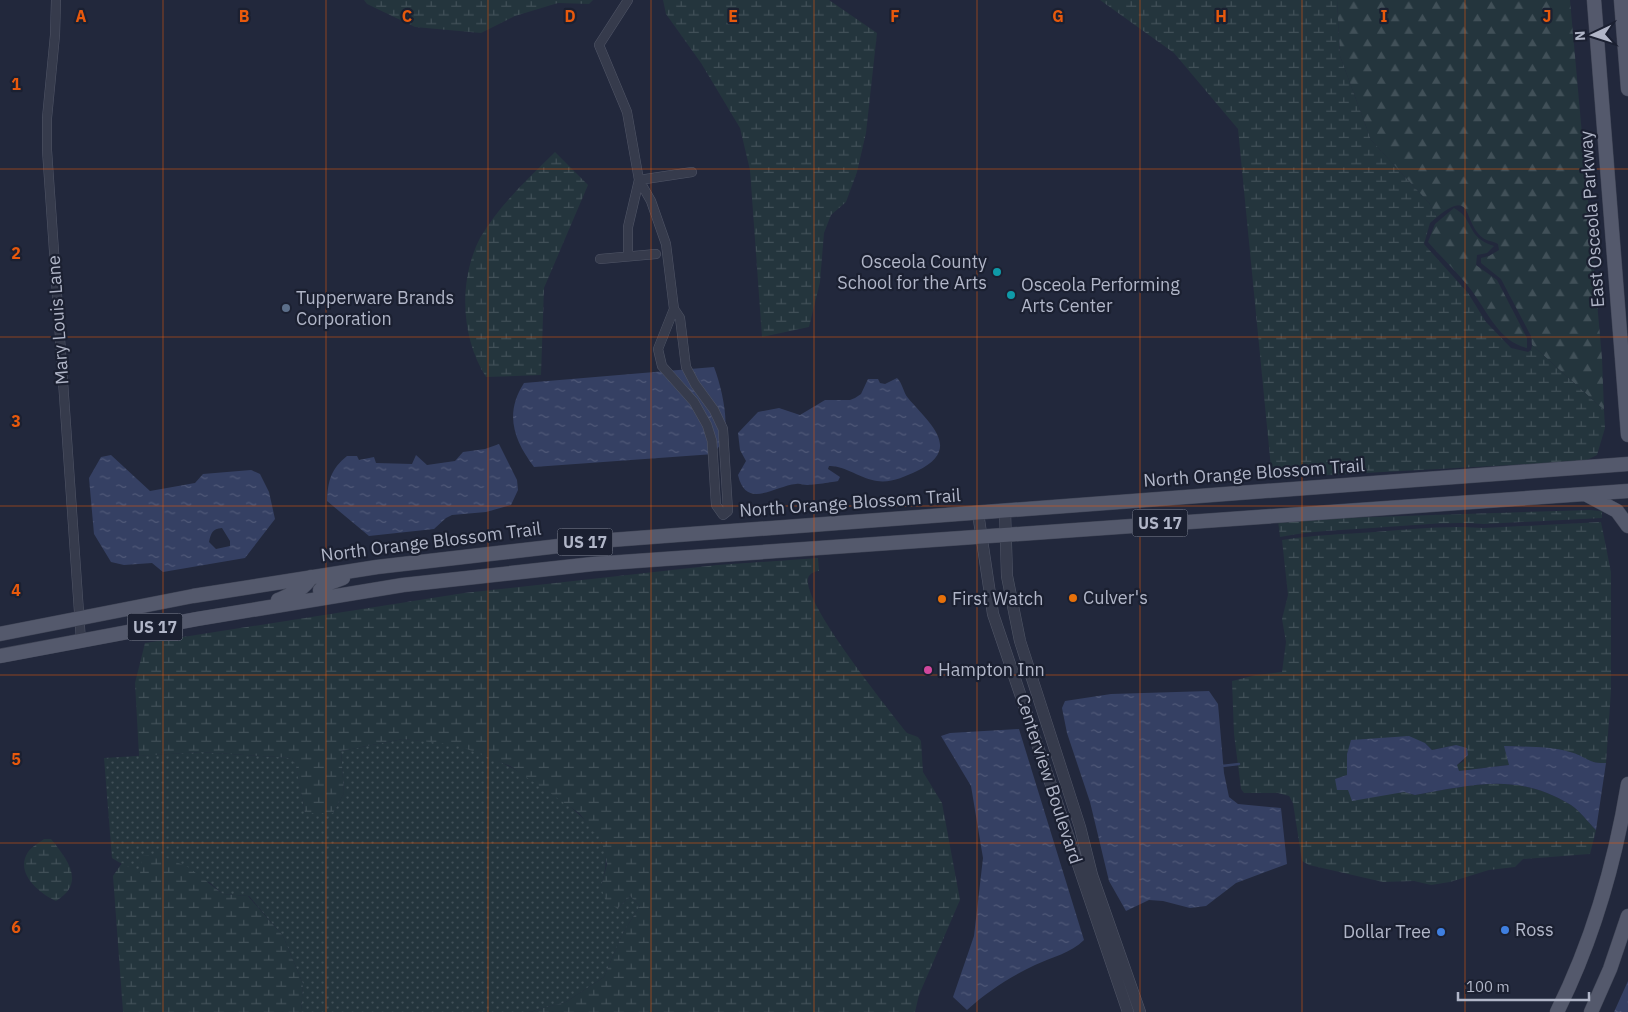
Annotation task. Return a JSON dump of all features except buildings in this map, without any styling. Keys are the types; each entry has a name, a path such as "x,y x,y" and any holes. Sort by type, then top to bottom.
{"main road":[{"name":"East Osceola Parkway","path":"1594,0 1628,435"},
{"path":"1621,0 1628,89"},
{"name":"North Orange Blossom Trail","path":"80,619 192,596 377,567 592,542 717,531 1628,464"},
{"name":"US 17","path":"0,656 321,598 497,574 684,557 982,535 1628,491"},
{"path":"1584,494 1617,511 1628,526"},
{"path":"684,557 707,547 717,531"},
{"path":"321,598 320,590 327,584 377,567"},
{"path":"262,608 298,591 307,584 311,577"},
{"name":"US 17","path":"0,634 80,619"},
{"path":"1557,1012 1579,962 1604,892 1628,784"},
{"path":"1591,1012 1610,969 1628,916"}],"street":[{"name":"Mary Louis Lane","path":"56,0 55,35 48,95 47,150 81,641"},
{"path":"628,0 600,45 627,112 639,180 651,201 666,244 674,309 663,341 658,349 662,366 694,402 707,425 712,441 716,505 722,515 728,511 723,429 714,410 694,384 688,371 680,318 674,309"},
{"path":"639,180 692,172"},
{"path":"628,256 628,227 639,180"},
{"path":"600,259 656,254"},
{"path":"663,341 676,338 683,343"},
{"path":"675,380 685,378 688,371"},
{"name":"Centerview Boulevard","path":"1005,511 1010,595 1020,641 1032,684 1080,827 1092,875 1140,1012"},
{"name":"Centerview Boulevard","path":"978,513 993,614 1020,689 1081,879 1128,1012"},
{"path":"1020,689 1032,684"}],"green space":[{"path":"364,0 593,0 589,4 558,3 515,16 481,33 415,27 367,4"},
{"path":"663,0 829,0 877,33 866,133 857,172 846,202 831,215 824,233 820,282 809,327 762,337 750,170 740,128 701,63 666,14"},
{"path":"1100,0 1337,0 1340,56 1371,140 1429,203 1437,217 1430,223 1424,244 1468,293 1486,322 1511,348 1528,352 1531,350 1532,345 1604,410 1605,428 1597,455 1585,461 1272,478 1238,129 1174,53"},
{"path":"1337,0 1570,0 1602,358 1604,410 1532,345 1531,336 1501,279 1481,263 1481,258 1499,250 1498,244 1483,238 1472,224 1466,210 1462,206 1457,205 1437,217 1429,203 1371,140 1340,56"},
{"path":"555,152 588,185 544,288 541,375 486,377 471,345 465,309 468,272 473,255 480,238 496,214"},
{"path":"1454,208 1465,217 1478,238 1494,246 1487,253 1477,255 1476,265 1497,280 1527,338 1527,348 1509,340 1495,326 1472,291 1428,242 1435,224"},
{"path":"1602,511 1602,518 1484,524 1428,524 1303,533 1280,537 1278,520"},
{"path":"1601,522 1611,572 1611,691 1606,763 1590,761 1561,750 1505,746 1509,765 1458,771 1457,765 1464,761 1456,745 1432,750 1425,743 1347,754 1347,775 1335,779 1348,790 1404,792 1415,795 1476,785 1513,785 1532,788 1571,805 1596,830 1590,854 1523,859 1515,867 1489,870 1450,882 1431,885 1414,881 1383,882 1309,865 1302,861 1293,803 1289,796 1278,793 1244,793 1241,789 1234,734 1232,681 1256,675 1282,672 1286,642 1282,619 1288,595 1282,540 1429,528 1483,528"},
{"path":"818,558 819,571 809,576 809,588 817,606 830,629 907,733 918,737 921,741 923,772 942,803 960,900 919,995 915,1012 529,1012 566,1002 604,977 623,933 640,906 630,896 618,908 607,905 601,887 607,864 602,842 579,813 510,766 457,745 403,739 341,751 344,793 333,813 305,813 296,766 292,758 201,752 139,756 135,683 145,643 464,593 717,565"},
{"path":"403,739 456,744 493,758 537,783 577,813 592,828 602,842 606,859 601,887 618,908 630,896 640,906 623,933 604,977 566,1002 529,1012 301,1012 303,984 283,936 249,896 223,894 209,882 140,875 112,858 104,758 201,752 292,758 296,765 305,813 333,813 344,793 341,751"},
{"path":"44,839 51,839 68,863 71,871 70,887 56,901 36,888 26,875 24,868 28,852"},
{"path":"159,855 188,867 223,894 248,896 283,936 303,984 301,1012 123,1012 113,876 122,863 140,874 142,856"}],"water":[{"path":"714,367 722,392 726,421 724,437 714,454 534,467 517,437 513,416 514,405 524,383"},
{"path":"897,378 906,396 938,435 940,445 938,454 931,463 917,471 887,481 871,480 834,466 829,466 828,469 840,477 838,481 810,485 797,484 754,494 742,486 738,475 746,461 740,450 738,433 758,412 779,408 800,415 825,400 850,400 855,398 861,394 868,379 878,379 880,383 885,384"},
{"path":"499,444 517,480 518,490 511,505 486,512 452,515 434,529 369,536 327,501 331,476 337,466 347,456 357,456 359,460 374,457 376,463 412,464 416,455 427,465 455,461 463,452 485,449"},
{"path":"111,455 150,491 195,483 203,474 251,470 260,474 269,492 275,519 245,558 163,572 152,563 124,565 111,562 94,534 89,478 101,457","holes":["222,528 230,541 230,546 216,549 209,542 212,532"]},
{"path":"1209,691 1218,704 1224,773 1229,797 1238,804 1281,808 1287,864 1236,883 1206,906 1190,908 1163,901 1149,900 1126,911 1109,881 1090,802 1067,733 1062,708 1065,701 1111,694"},
{"path":"1019,729 1084,940 1067,952 1035,965 1008,980 967,1010 953,997 974,936 983,858 971,786 941,736 950,733"},
{"path":"1409,736 1425,743 1432,750 1456,745 1467,748 1468,755 1457,765 1459,771 1509,765 1504,746 1562,750 1591,761 1606,763 1596,830 1571,805 1532,788 1513,785 1476,785 1415,795 1404,792 1352,801 1348,790 1337,790 1335,779 1347,775 1347,754 1351,740"},
{"path":"1628,981 1628,1012 1614,1012"}],"waterway":[{"path":"1222,766 1239,764"}],"place":[{"name":"Osceola County School for the Arts","path":"997,272"},
{"name":"Osceola Performing Arts Center","path":"1011,295"},
{"name":"Tupperware Brands Corporation","path":"286,308"},
{"name":"Culver's","path":"1073,598"},
{"name":"First Watch","path":"942,599"},
{"name":"Hampton Inn","path":"928,670"},
{"name":"Ross","path":"1505,930"},
{"name":"Dollar Tree","path":"1441,932"}]}
